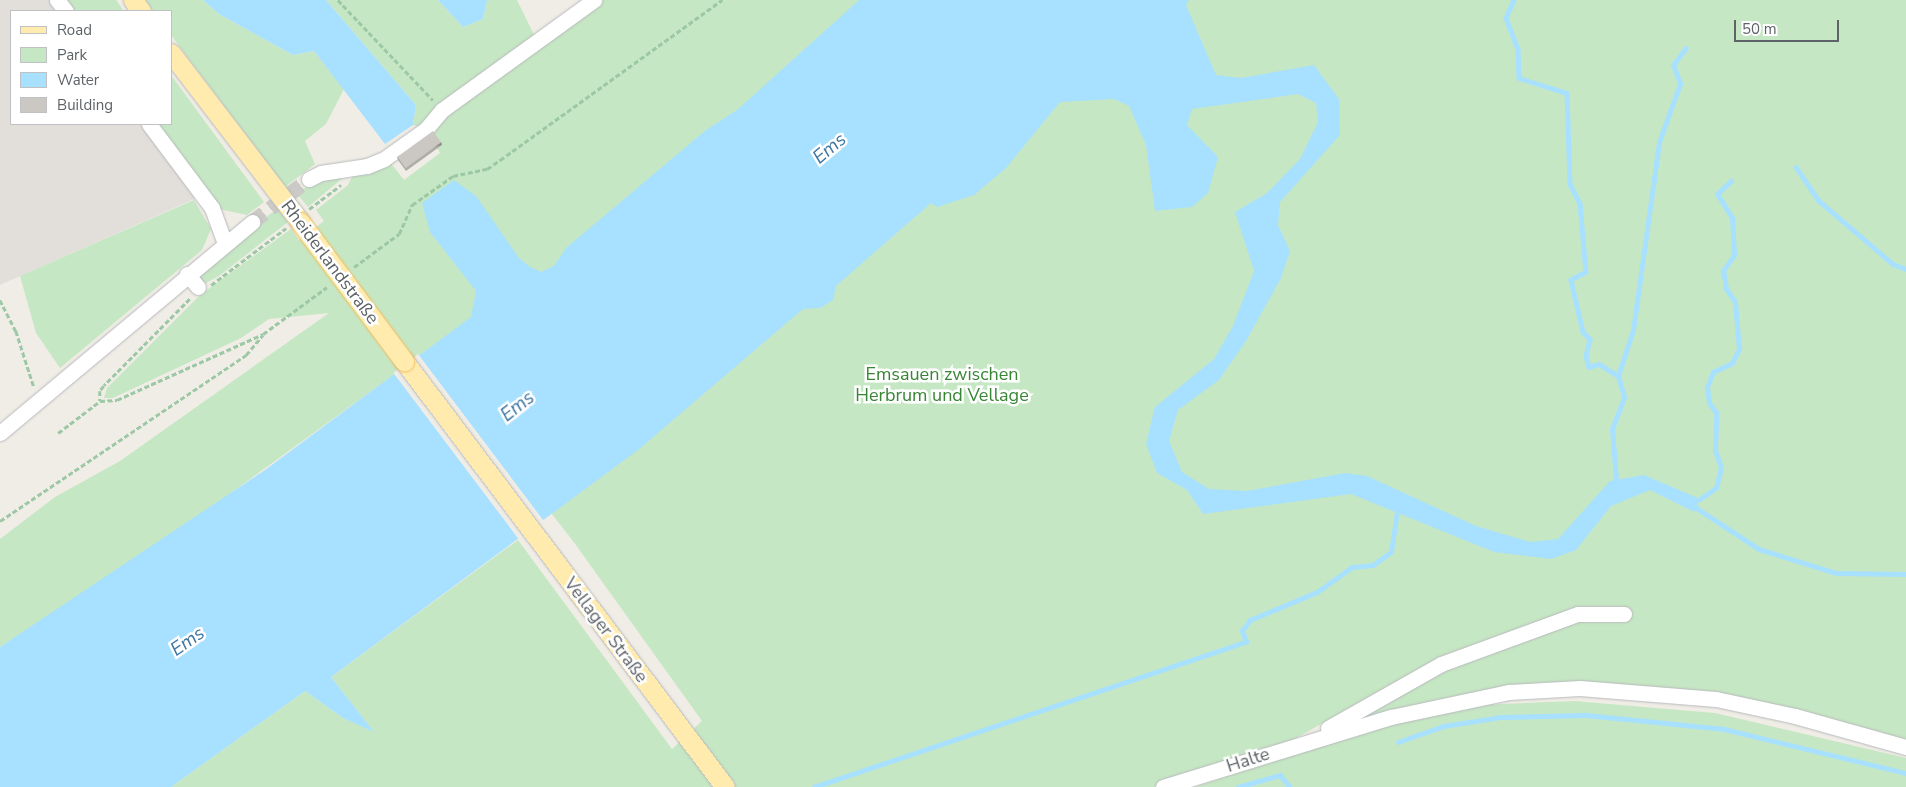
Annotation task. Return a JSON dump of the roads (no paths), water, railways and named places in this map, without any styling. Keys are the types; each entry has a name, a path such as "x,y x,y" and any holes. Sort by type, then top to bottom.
{"main road":[{"name":"Rheiderlandstraße","path":"172,54 295,222 488,472"},
{"name":"Vellager Straße","path":"488,472 724,787"}],"street":[{"path":"57,0 65,10"},
{"path":"309,180 321,173 348,169 384,159 426,129 442,110 594,0"},
{"path":"150,125 212,208 226,242"},
{"path":"0,433 187,274 252,222"},
{"path":"187,274 198,287"},
{"path":"1304,741 1441,664 1578,614 1624,614"},
{"path":"1304,741 1391,716 1510,692 1580,688 1716,699 1795,716 1906,747"},
{"name":"Halte","path":"1163,787 1304,741"}],"water":[{"path":"203,0 326,0 416,105 413,125 385,144 314,51 293,55 219,14"},
{"path":"438,0 487,0 483,19 463,27"},
{"name":"Ems","path":"859,0 1189,0 1186,5 1216,75 1241,78 1314,65 1339,99 1340,135 1280,202 1278,225 1290,251 1281,278 1246,341 1219,380 1178,410 1169,441 1182,472 1209,489 1247,491 1345,473 1367,476 1476,526 1530,542 1558,539 1610,481 1644,475 1700,499 1694,512 1650,490 1611,506 1576,550 1551,559 1494,552 1351,494 1203,514 1187,490 1157,473 1146,444 1155,407 1214,359 1233,326 1254,271 1235,212 1267,193 1300,159 1318,122 1316,103 1298,94 1192,109 1187,125 1218,157 1208,193 1192,207 1155,211 1146,145 1129,106 1114,99 1060,102 1006,168 974,195 937,207 931,203 836,286 833,300 820,308 803,309 638,450 331,677 374,732 343,718 305,691 171,787 0,787 0,647 265,470 471,317 476,291 430,232 422,203 454,180 476,196 519,258 530,267 541,272 554,266 566,248 706,130 737,110"}],"waterway":[{"path":"1514,0 1506,18 1518,50 1519,78 1567,93 1570,184 1580,204 1586,272 1571,280 1583,332 1590,339 1586,356 1589,367 1599,364 1618,376"},
{"path":"1616,480 1612,429 1624,397 1618,376 1633,330 1659,142 1680,84 1673,65 1686,48"},
{"path":"1796,167 1818,200 1893,264 1906,269"},
{"path":"1700,499 1716,488 1721,468 1715,451 1716,413 1709,403 1707,387 1713,372 1732,363 1739,349 1735,302 1726,289 1723,271 1734,255 1732,218 1717,194 1731,181"},
{"path":"1692,505 1759,549 1836,573 1906,574"},
{"path":"814,787 1246,642 1242,631 1250,620 1317,592 1352,567 1373,565 1391,552 1397,512"},
{"path":"1398,742 1444,726 1501,717 1586,715 1724,729 1906,773"},
{"path":"1238,787 1280,775 1290,787"}],"tunnel":[{"path":"252,222 309,179"}],"park label":[{"name":"Emsauen zwischen Herbrum und Vellage","path":"942,385"}]}
